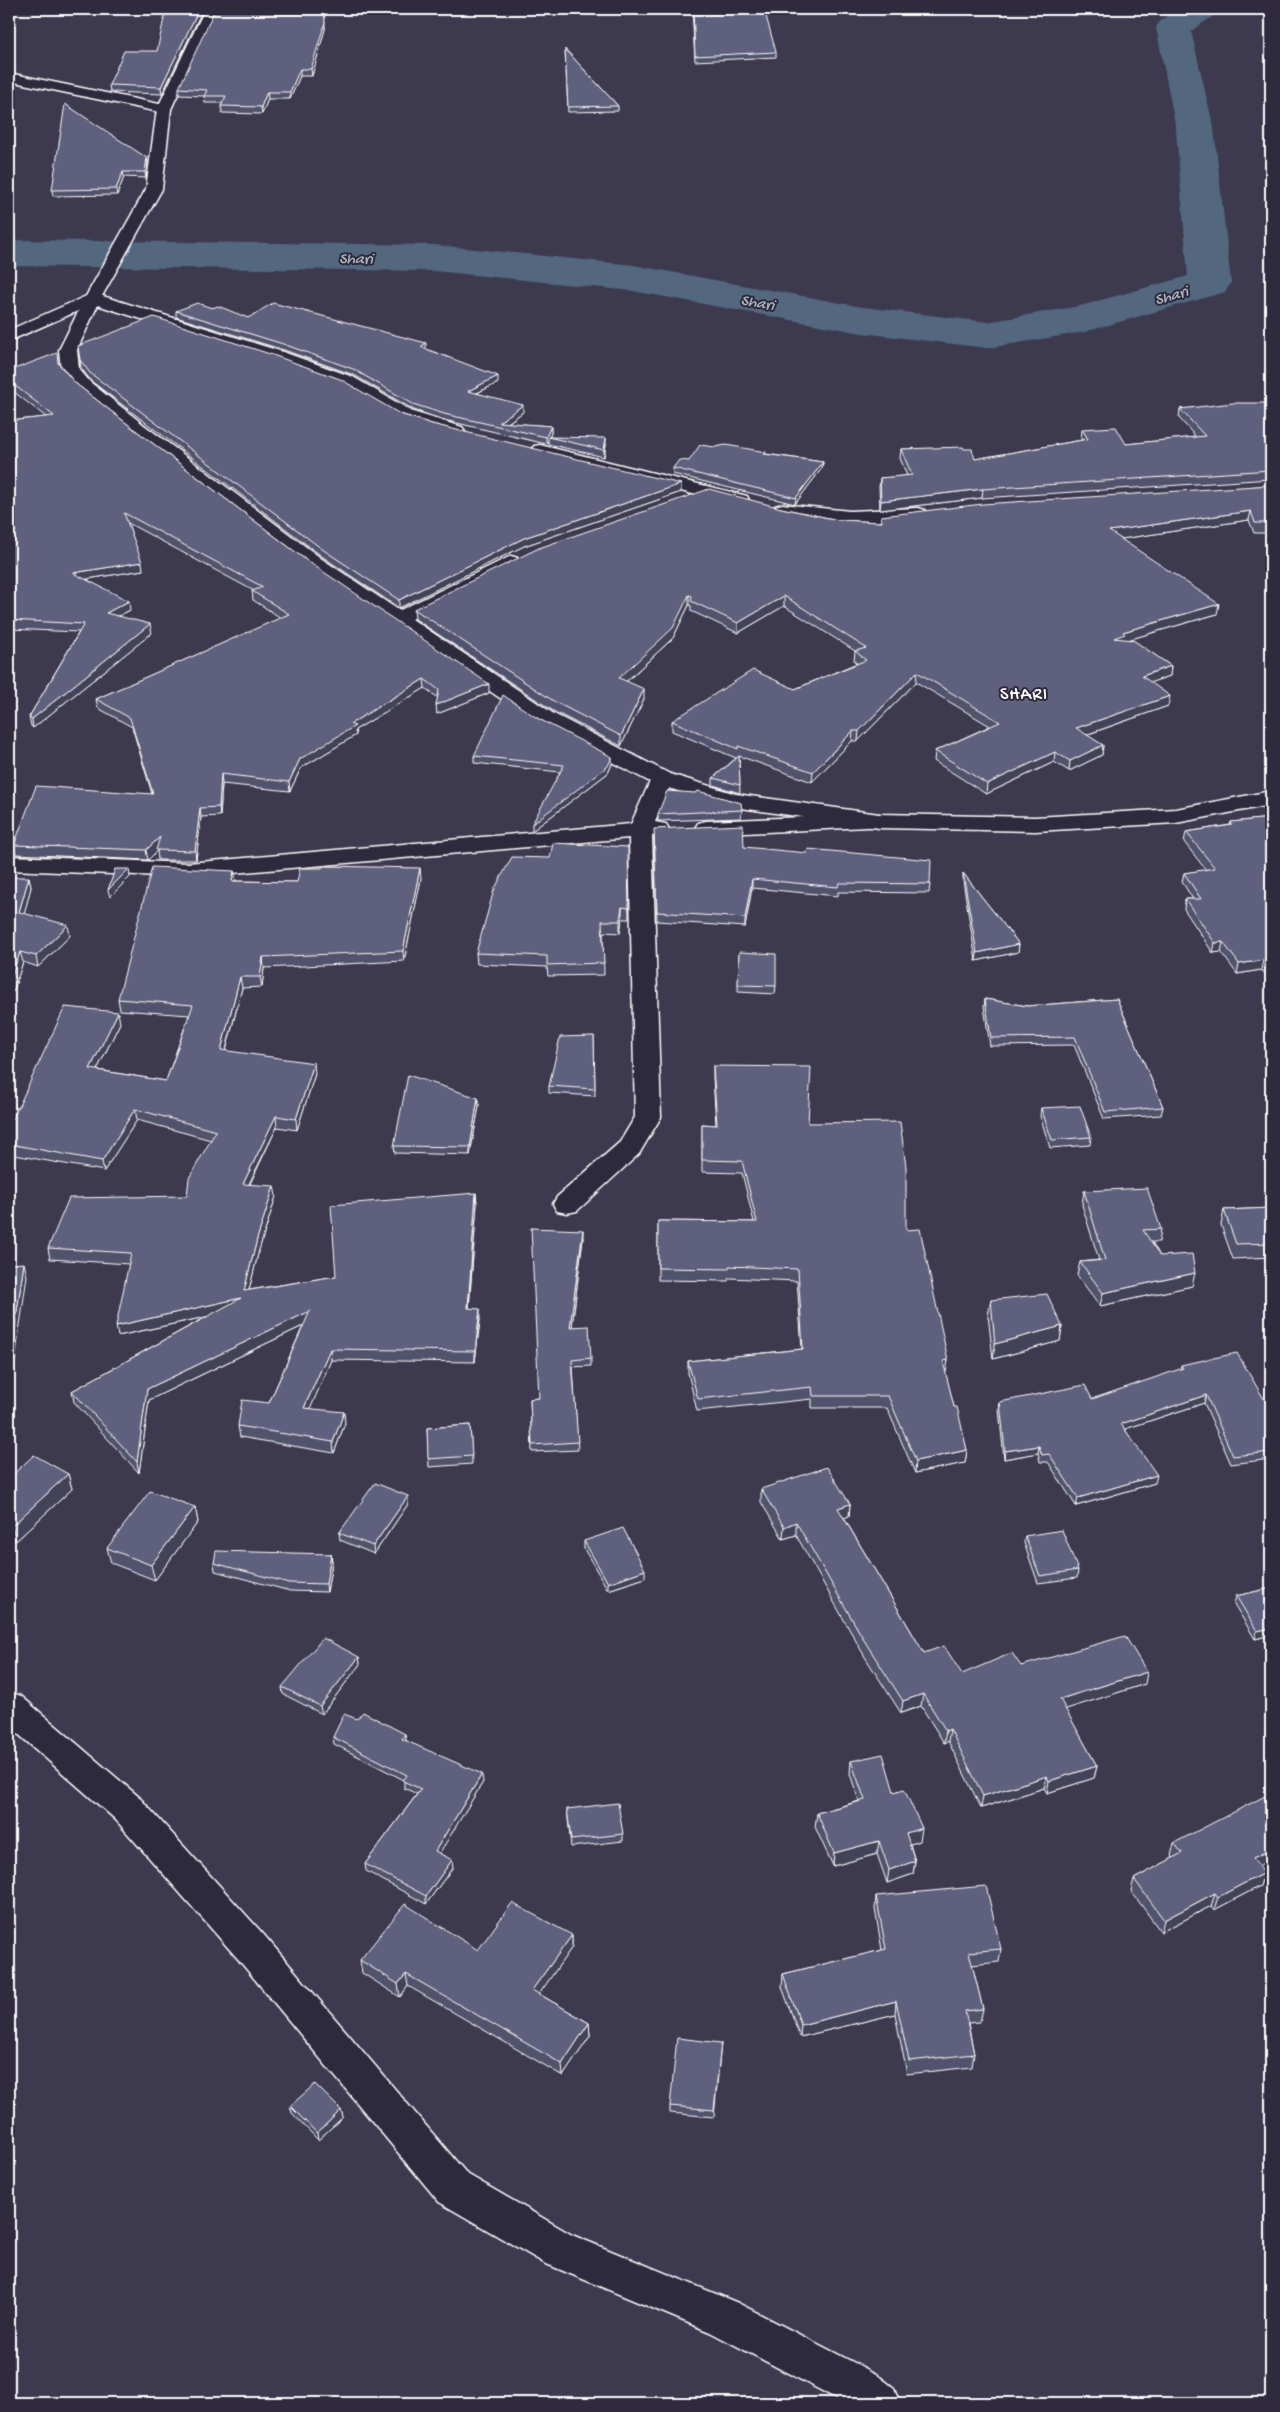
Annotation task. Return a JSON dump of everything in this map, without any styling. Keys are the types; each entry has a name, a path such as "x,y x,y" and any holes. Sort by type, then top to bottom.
{"street":[{"path":"211,9 164,109 154,189 93,298 68,350 70,370 84,386 315,563 546,719 662,779 734,800 879,821"},
{"path":"9,77 164,109"},
{"path":"9,336 93,298 286,359 348,381 408,416 473,435"},
{"path":"526,447 758,505 827,517 862,518 937,511"},
{"path":"673,503 708,492"},
{"path":"398,619 532,552"},
{"path":"567,1204 630,1148 648,1117 640,830 662,779"},
{"path":"9,863 188,870 640,830 879,821 1035,824 1176,816 1271,798"},
{"path":"9,1706 127,1808 251,1948 453,2188 558,2249 724,2316 861,2389 880,2403"}],"building":[{"path":"166,9 199,9 161,87 109,85 124,51 157,51"},
{"path":"215,9 324,9 325,22 311,69 300,69 290,92 267,92 261,107 221,106 226,96 204,96 207,90 179,88"},
{"path":"693,9 764,9 776,52 695,56"},
{"path":"565,49 618,106 568,107"},
{"path":"65,104 147,158 145,172 123,172 116,189 52,190"},
{"path":"197,303 212,308 218,306 248,318 273,303 426,343 421,347 498,376 468,391 523,405 499,422 551,426 546,437 444,414 413,404 353,369 283,344 176,311"},
{"path":"154,317 270,354 340,379 400,414 432,424 681,484 524,538 399,600 322,549 90,373 80,360 78,346"},
{"path":"57,353 58,363 75,383 130,426 306,560 489,684 436,705 439,690 424,679 350,724 355,726 300,759 289,782 221,774 219,807 200,808 195,851 156,850 160,837 146,850 14,845 36,786 153,794 130,718 96,699 289,614 252,591 263,587 124,513 142,562 73,573 129,601 106,613 150,624 32,719 29,717 84,624 9,620 9,421 54,416 9,381 9,371"},
{"path":"1233,403 1271,403 1271,470 983,489 881,501 880,478 912,475 901,449 963,447 964,449 972,449 975,459 1088,439 1082,429 1116,427 1126,444 1205,436 1180,409"},
{"path":"548,437 606,438 604,450"},
{"path":"700,445 715,447 726,445 766,452 764,454 823,462 796,498 673,468 679,460 689,461"},
{"path":"1271,485 1271,523 1255,523 1251,511 1109,531 1219,604 1123,632 1125,634 1114,638 1133,640 1171,666 1142,676 1170,696 1076,728 1103,745 1070,761 1055,752 987,784 935,751 1000,722 917,672 859,731 853,731 813,772 738,746 738,749 672,721 753,670 795,689 866,660 855,651 866,648 784,596 738,623 691,601 692,596 689,595 673,628 619,678 644,689 621,736 555,702 414,609 539,548 709,489 781,508 838,520 882,522 881,516 983,504"},
{"path":"503,695 537,718 612,757 608,766 532,824 564,765 474,756"},
{"path":"739,756 740,785 713,778"},
{"path":"667,791 695,793 698,791 741,803 742,810 658,814"},
{"path":"1271,818 1271,966 1263,960 1239,964 1223,942 1215,943 1185,899 1201,899 1184,873 1215,868 1186,832 1232,825 1231,822"},
{"path":"743,825 744,847 807,853 808,849 931,860 930,884 839,883 838,887 752,879 745,918 657,912 654,829"},
{"path":"553,843 628,847 629,908 622,907 620,921 602,921 604,963 547,965 547,956 476,953 494,890 512,857 550,858"},
{"path":"323,866 420,868 403,951 263,957 260,977 240,977 221,1050 314,1063 296,1119 276,1116 243,1184 274,1186 257,1239 244,1291 336,1276 331,1205 476,1193 468,1308 480,1309 475,1351 330,1349 304,1408 344,1412 333,1442 238,1426 242,1400 269,1403 310,1311 147,1389 137,1462 72,1391 241,1298 116,1326 131,1253 48,1248 69,1198 187,1196 189,1178 216,1131 135,1109 102,1161 9,1144 9,1127 65,1007 118,1012 90,1069 166,1081 193,1005 118,999 152,867 234,871 232,881 297,882 300,868 322,868"},
{"path":"115,869 129,869 108,890"},
{"path":"963,873 1019,944 977,953"},
{"path":"9,877 29,877 19,912 68,925 36,956 20,952 9,982"},
{"path":"739,952 776,954 776,986 738,985"},
{"path":"985,999 1027,1006 1117,999 1163,1107 1105,1112 1075,1037 991,1038"},
{"path":"594,1036 595,1089 549,1086 560,1037"},
{"path":"713,1066 811,1067 808,1123 900,1122 906,1167 906,1230 920,1229 948,1360 943,1361 954,1407 957,1407 967,1450 916,1461 888,1396 813,1396 812,1387 698,1399 688,1361 803,1349 798,1269 729,1266 729,1269 658,1268 658,1221 757,1222 742,1161 702,1160 702,1124 717,1125"},
{"path":"408,1075 478,1098 470,1147 394,1146"},
{"path":"1080,1106 1091,1137 1052,1140 1041,1108"},
{"path":"1147,1188 1161,1229 1143,1230 1160,1256 1192,1254 1195,1273 1103,1293 1080,1262 1105,1260 1084,1191"},
{"path":"1271,1208 1271,1243 1236,1244 1224,1210"},
{"path":"531,1228 583,1230 570,1327 589,1326 591,1358 572,1360 578,1442 532,1445 530,1399 539,1398"},
{"path":"24,1263 9,1367 9,1264"},
{"path":"1047,1294 1062,1326 995,1344 991,1300"},
{"path":"1237,1353 1271,1411 1271,1452 1233,1456 1206,1395 1121,1424 1157,1475 1078,1498 1049,1454 1042,1455 1039,1446 1005,1451 1000,1402 1085,1385 1092,1399 1183,1368 1181,1365"},
{"path":"470,1425 472,1456 428,1459 427,1428"},
{"path":"34,1455 68,1474 12,1526 9,1524 9,1478"},
{"path":"827,1467 850,1504 838,1508 924,1653 944,1646 962,1674 1012,1653 1021,1666 1125,1636 1147,1672 1060,1699 1097,1766 1049,1781 1047,1776 983,1796 950,1729 946,1731 923,1694 903,1701 867,1645 796,1522 784,1527 761,1489"},
{"path":"375,1483 408,1496 373,1546 339,1533"},
{"path":"150,1491 195,1507 151,1565 107,1548"},
{"path":"623,1528 645,1570 608,1583 584,1541"},
{"path":"1062,1530 1078,1570 1040,1576 1025,1536"},
{"path":"216,1551 331,1554 326,1584 289,1583 214,1563"},
{"path":"1271,1588 1271,1628 1257,1631 1236,1596"},
{"path":"323,1638 359,1657 320,1706 282,1687"},
{"path":"363,1712 405,1734 402,1739 482,1774 435,1851 452,1860 426,1896 365,1864 421,1789 403,1781 407,1775 333,1737 344,1714 357,1719"},
{"path":"883,1754 894,1792 904,1789 922,1828 906,1833 915,1861 889,1870 879,1841 834,1853 817,1813 865,1800 851,1761"},
{"path":"1265,1796 1271,1804 1271,1849 1253,1858 1264,1873 1218,1897 1215,1893 1164,1920 1134,1879 1182,1853 1174,1843"},
{"path":"618,1803 623,1834 571,1840 567,1809"},
{"path":"986,1886 1001,1949 969,1952 983,2009 965,2011 974,2054 909,2061 896,2001 801,2025 783,1974 886,1949 876,1896"},
{"path":"512,1903 572,1935 532,1990 589,2023 562,2064 406,1974 398,1984 360,1960 405,1904 478,1950"},
{"path":"677,2038 721,2043 714,2110 670,2106"},
{"path":"315,2084 341,2110 317,2133 290,2106"}],"waterway":[{"name":"Shari","path":"9,253 435,258 633,278 862,320 987,335 1084,319 1210,283 1195,129 1173,27 1201,9"}],"district":[{"name":"SHARI","path":"1024,693"}]}
